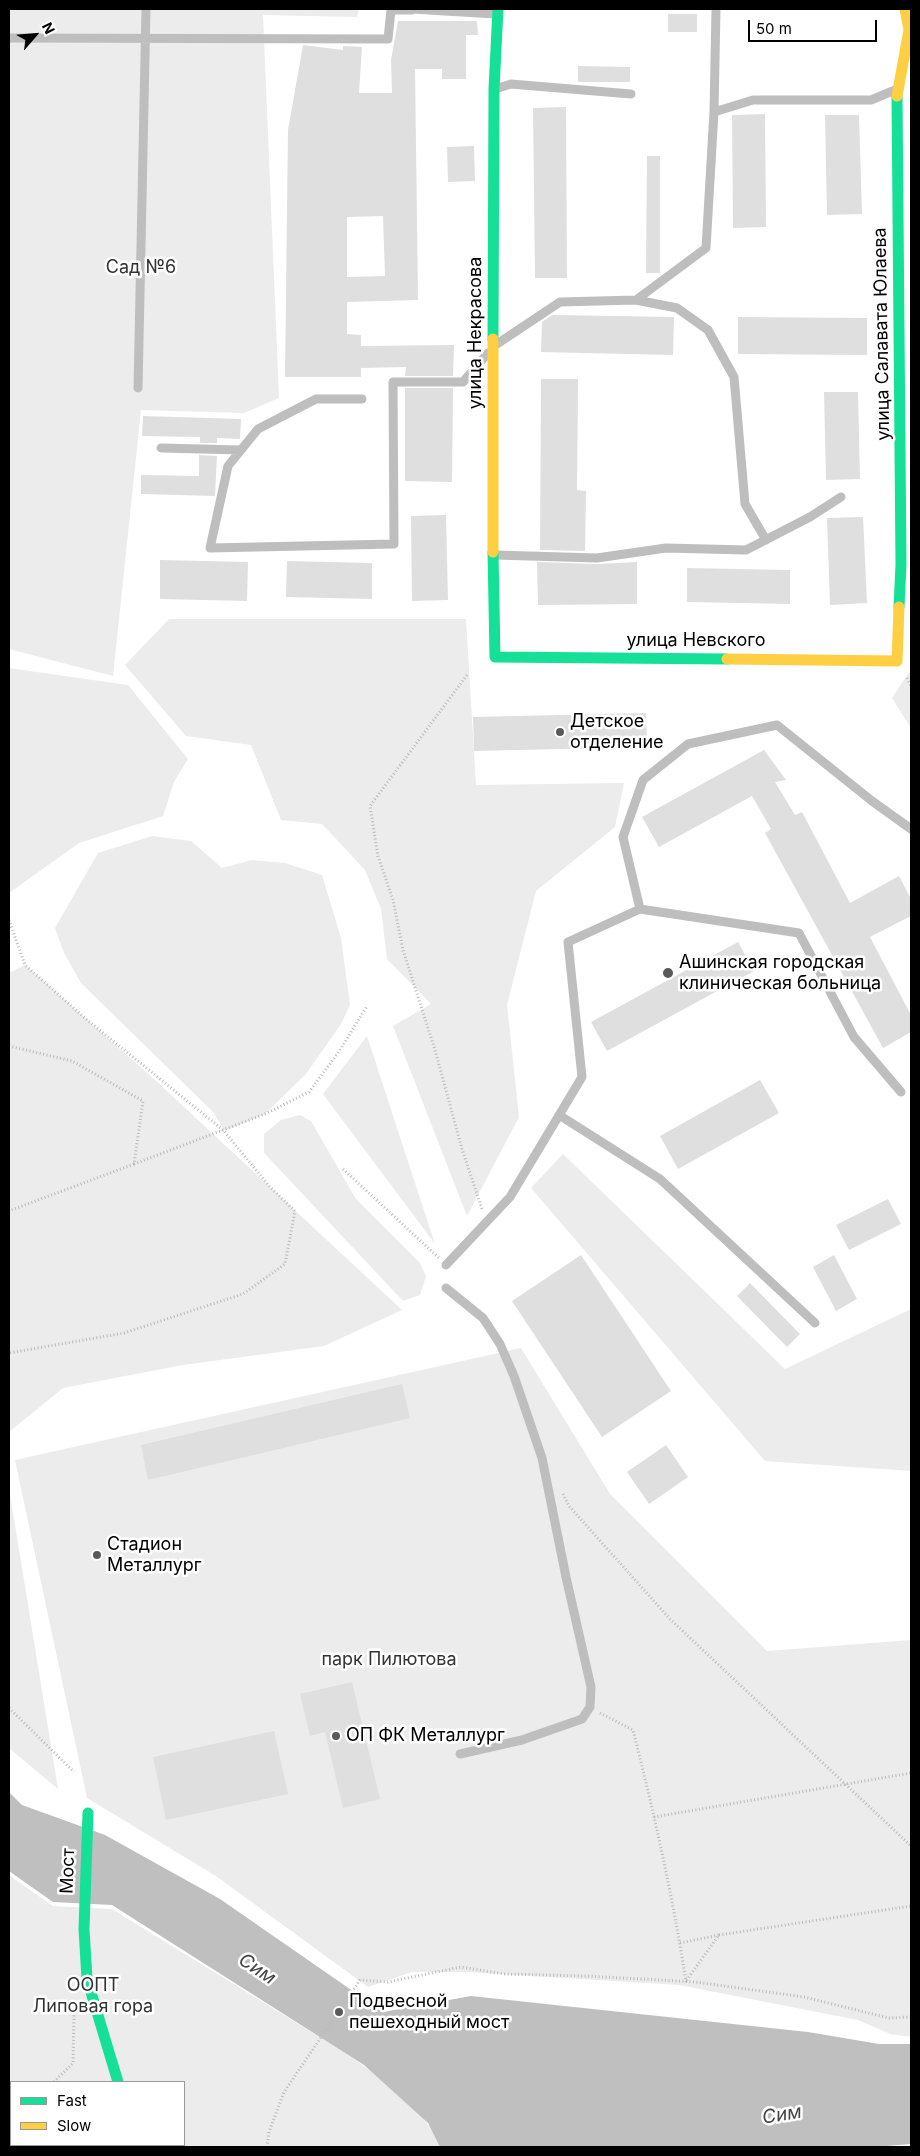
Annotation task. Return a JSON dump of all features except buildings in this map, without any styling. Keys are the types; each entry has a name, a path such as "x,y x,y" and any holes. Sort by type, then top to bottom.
{"street":[{"name":"улица Салавата Юлаева","path":"897,660 901,565 897,89 909,30 905,9"},
{"name":"улица Некрасова","path":"495,657 493,555 494,90 498,11"},
{"name":"улица Невского","path":"495,657 897,660"},
{"name":"Мост","path":"88,1813 84,1929 87,1979 118,2081"}],"lane":[{"path":"138,388 146,9"},
{"path":"636,300 706,248 714,112 716,9"},
{"path":"9,38 144,40 388,39 391,10 498,11"},
{"path":"494,90 511,84 631,94"},
{"path":"714,112 753,100 871,100 897,89"},
{"path":"362,399 316,399 258,429 228,466 210,548 394,544 393,382 464,382 494,346 560,302 636,300 676,308 708,330 734,377 745,504 766,540"},
{"path":"161,448 240,450"},
{"path":"493,555 597,558 666,548 746,550 810,517 841,497"},
{"path":"640,909 623,837 643,780 688,744 777,725 911,829"},
{"path":"446,1265 510,1196 582,1077 568,942 640,909 799,933 854,1037 900,1092"},
{"path":"559,1115 660,1180 815,1323"},
{"path":"446,1288 483,1318 500,1344 529,1422 542,1458 591,1687 590,1707 582,1718 522,1740 460,1754"}],"path":[{"path":"467,675 370,806 378,856 393,900 406,959 435,1050 462,1149 486,1222"},
{"path":"9,920 25,965 86,1019 223,1130 270,1187 295,1211 285,1264 243,1294 124,1332 9,1353"},
{"path":"9,1211 265,1114 309,1092 338,1054 367,1006"},
{"path":"9,1046 72,1061 143,1101 134,1164"},
{"path":"343,1169 446,1265"},
{"path":"561,1489 568,1506 670,1619 911,1846"},
{"path":"590,1707 633,1730 654,1818 686,1982"},
{"path":"9,1708 74,1772"},
{"path":"654,1818 911,1773"},
{"path":"680,1944 719,1935 911,1906"},
{"path":"686,1982 719,1935"},
{"path":"267,2147 269,2132 284,2092 360,1980 388,1982 461,1967 504,1974 586,1976 686,1982 804,1997 889,2018 911,2017"},
{"path":"55,2081 73,2063 74,2015 92,1996"}],"green space":[{"name":"Сад №6","path":"9,9 359,9 357,17 263,15 279,398 244,413 141,410 113,676 9,649"},
{"path":"169,619 466,619 476,785 624,783 615,827 536,891 507,1005 519,1117 467,1216 393,1026 431,1004 387,959 381,909 365,870 322,824 281,820 251,745 186,736 125,665"},
{"path":"9,668 128,685 188,759 174,782 163,816 79,843 9,893"},
{"path":"911,669 911,728 892,698"},
{"path":"152,836 191,841 222,868 252,860 285,863 322,875 341,938 350,1005 341,1024 306,1074 265,1114 225,1131 213,1112 81,983 64,953 55,928 98,853"},
{"path":"25,965 154,1079 402,1310 324,1346 183,1365 63,1388 9,1432 9,973"},
{"path":"367,1036 435,1244 323,1094"},
{"path":"300,1115 311,1121 356,1199 420,1263 426,1276 420,1295 403,1301 264,1153 264,1134 281,1120"},
{"path":"563,1154 785,1369 911,1309 911,1471 765,1461 531,1188"},
{"name":"парк Пилютова","path":"521,1348 610,1494 767,1651 911,1640 911,2037 890,2034 858,2020 679,1985 467,1972 412,1972 368,1987 216,1876 87,1798 15,1460"},
{"path":"9,1488 58,1789 9,1748"},
{"name":"ООПТ Липовая гора","path":"9,1875 53,1906 112,1909 339,2049 382,2079 411,2105 434,2133 440,2147 9,2147"}],"water":[{"name":"Сим","path":"9,1792 22,1805 105,1835 220,1899 383,2012 471,1996 808,2032 879,2044 911,2044 911,2144 874,2147 440,2147 428,2123 364,2065 112,1905 53,1902 9,1871"}],"traffic: fast":[{"path":"493,339 494,89 498,9"},
{"path":"897,96 901,565 899,607"},
{"path":"493,552 495,657 727,659"},
{"path":"88,1813 84,1929 87,1979 118,2081"}],"traffic: slow":[{"path":"897,96 909,30 905,9"},
{"path":"493,339 493,552"},
{"path":"727,659 897,661 899,607"}],"place":[{"name":"Детское отделение","path":"560,732"},
{"name":"Ашинская городская клиническая больница","path":"668,973"},
{"name":"Стадион Металлург","path":"97,1555"},
{"name":"ОП ФК Металлург","path":"336,1736"},
{"name":"Подвесной пешеходный мост","path":"339,2012"}]}
